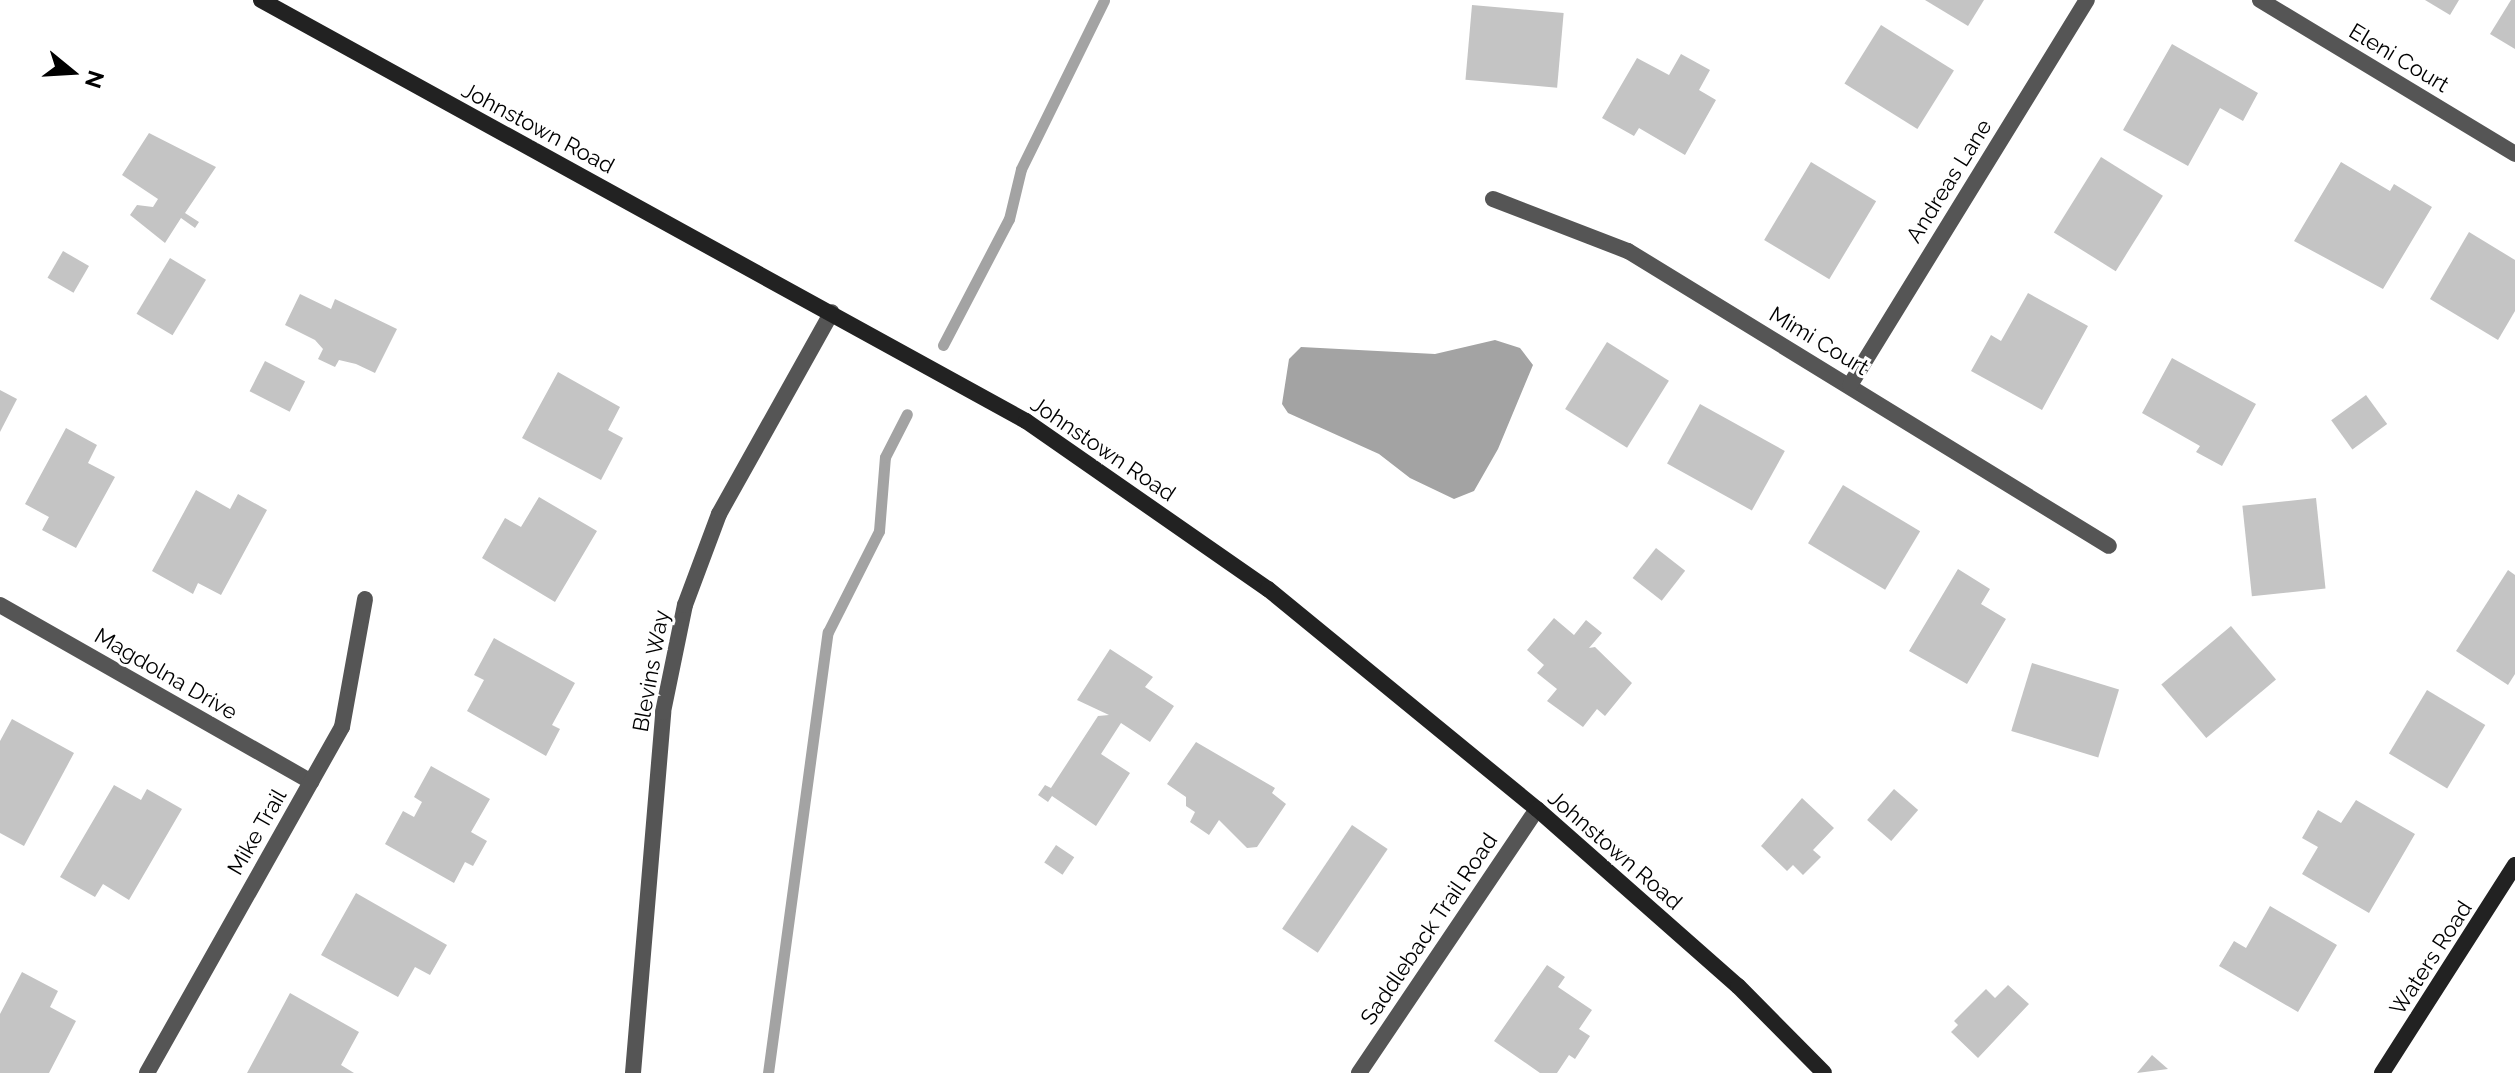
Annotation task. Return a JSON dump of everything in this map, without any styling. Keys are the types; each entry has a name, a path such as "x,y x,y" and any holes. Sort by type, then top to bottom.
{"main road":[{"name":"Johnstown Road","path":"261,0 1026,421 1268,589 1537,809 1738,986 1824,1073"},
{"name":"Waters Road","path":"2382,1073 2515,865"}],"street":[{"name":"Andreas Lane","path":"1850,385 2087,0"},
{"name":"Eleni Court","path":"2260,0 2515,154"},
{"name":"Mimi Court","path":"1493,199 1628,251 2109,546"},
{"name":"Blevins Way","path":"633,1073 663,712 681,620 719,514 832,312"},
{"name":"Mike Trail","path":"147,1073 311,782 349,706 365,599"},
{"name":"Magdolna Drive","path":"0,605 311,782"},
{"name":"Saddleback Trail Road","path":"1359,1073 1537,809"}],"shaded area":[{"path":"1495,340 1520,348 1533,365 1498,449 1474,491 1454,499 1410,478 1379,454 1288,413 1282,404 1289,359 1301,347 1435,354"}],"building":[{"path":"1925,0 1984,0 1968,26"},
{"path":"2425,0 2459,0 2450,15"},
{"path":"2511,0 2515,0 2515,49 2490,34"},
{"path":"1472,5 1564,13 1557,88 1465,80"},
{"path":"1881,25 1954,71 1917,129 1844,84"},
{"path":"2172,44 2258,93 2243,121 2220,108 2188,166 2123,130"},
{"path":"1681,54 1710,70 1699,90 1716,100 1685,155 1639,128 1634,136 1602,118 1637,58 1669,75"},
{"path":"149,133 216,167 185,213 199,222 195,228 181,218 165,243 130,215 137,205 153,207 158,199 122,175"},
{"path":"2101,157 2163,196 2116,271 2054,232"},
{"path":"1811,162 1876,201 1829,279 1764,240"},
{"path":"2341,162 2390,191 2394,184 2432,207 2383,289 2294,241"},
{"path":"2469,232 2515,260 2515,311 2498,340 2430,299"},
{"path":"63,251 89,266 73,293 48,278"},
{"path":"170,258 206,280 173,335 137,314"},
{"path":"2028,293 2088,326 2042,410 1971,371 1991,335 2001,341"},
{"path":"300,294 331,309 335,299 397,329 375,373 356,364 339,360 335,367 318,359 323,349 315,340 285,325"},
{"path":"1607,342 1669,381 1627,448 1565,409"},
{"path":"2172,358 2256,404 2222,466 2196,452 2200,446 2142,413"},
{"path":"265,361 305,381 290,412 250,391"},
{"path":"558,372 620,407 608,430 623,438 601,480 522,438"},
{"path":"0,390 17,399 0,432"},
{"path":"2366,395 2387,424 2352,449 2331,420"},
{"path":"1700,404 1785,451 1752,511 1667,463"},
{"path":"66,428 97,445 88,463 115,477 76,548 42,530 49,517 25,504"},
{"path":"1843,485 1920,531 1885,590 1808,543"},
{"path":"196,490 230,509 238,494 267,510 221,595 198,583 193,594 152,571"},
{"path":"539,497 597,531 555,602 482,558 505,518 521,527"},
{"path":"2316,498 2326,589 2252,596 2242,506"},
{"path":"1656,548 1685,571 1662,601 1633,578"},
{"path":"1958,569 1990,589 1981,604 2006,619 1967,684 1909,651"},
{"path":"2508,570 2515,575 2515,674 2508,685 2456,651"},
{"path":"1554,618 1574,635 1586,620 1602,633 1589,648 1595,647 1632,683 1605,716 1597,709 1583,727 1547,701 1557,689 1537,673 1544,665 1527,650"},
{"path":"2231,626 2276,680 2206,738 2161,684"},
{"path":"494,638 575,683 552,725 560,729 546,756 467,711 484,680 474,675"},
{"path":"1110,649 1153,677 1145,687 1174,706 1150,742 1121,723 1101,754 1130,773 1096,826 1052,796 1048,802 1038,795 1045,785 1051,788 1098,716 1109,715 1077,700"},
{"path":"2032,663 2119,690 2098,758 2011,731"},
{"path":"2427,690 2485,725 2447,788 2389,753"},
{"path":"12,719 74,753 24,846 0,833 0,741"},
{"path":"1196,742 1275,788 1272,793 1286,804 1257,847 1247,848 1219,820 1209,835 1190,822 1195,812 1186,806 1186,797 1167,784"},
{"path":"431,766 490,799 471,832 487,841 473,866 465,862 454,883 385,844 403,811 414,817 422,802 414,797"},
{"path":"114,785 141,800 147,789 182,809 129,900 103,884 95,897 60,877"},
{"path":"1894,789 1918,810 1891,841 1867,820"},
{"path":"1802,798 1834,828 1813,850 1821,857 1803,875 1793,865 1787,871 1761,846"},
{"path":"2356,800 2415,834 2369,913 2302,874 2318,847 2302,838 2318,810 2341,823"},
{"path":"1352,825 1388,849 1318,953 1282,929"},
{"path":"1056,845 1074,857 1062,875 1044,862"},
{"path":"356,893 447,945 430,975 415,967 398,997 321,955"},
{"path":"2270,906 2337,945 2298,1012 2219,966 2234,941 2246,948"},
{"path":"1547,965 1565,977 1558,987 1592,1010 1579,1029 1590,1036 1575,1059 1569,1055 1557,1073 1540,1073 1494,1041"},
{"path":"22,972 58,991 50,1007 76,1021 49,1073 0,1073 0,1014"},
{"path":"2008,985 2029,1004 1978,1058 1951,1032 1958,1025 1954,1021 1986,989 1995,998"},
{"path":"290,993 359,1032 341,1065 354,1073 247,1073"},
{"path":"2152,1055 2168,1069 2137,1073"}],"waterway":[{"path":"943,345 1009,219 1021,169 1104,0"},
{"path":"768,1073 828,632 879,531 885,457 907,414"}]}
